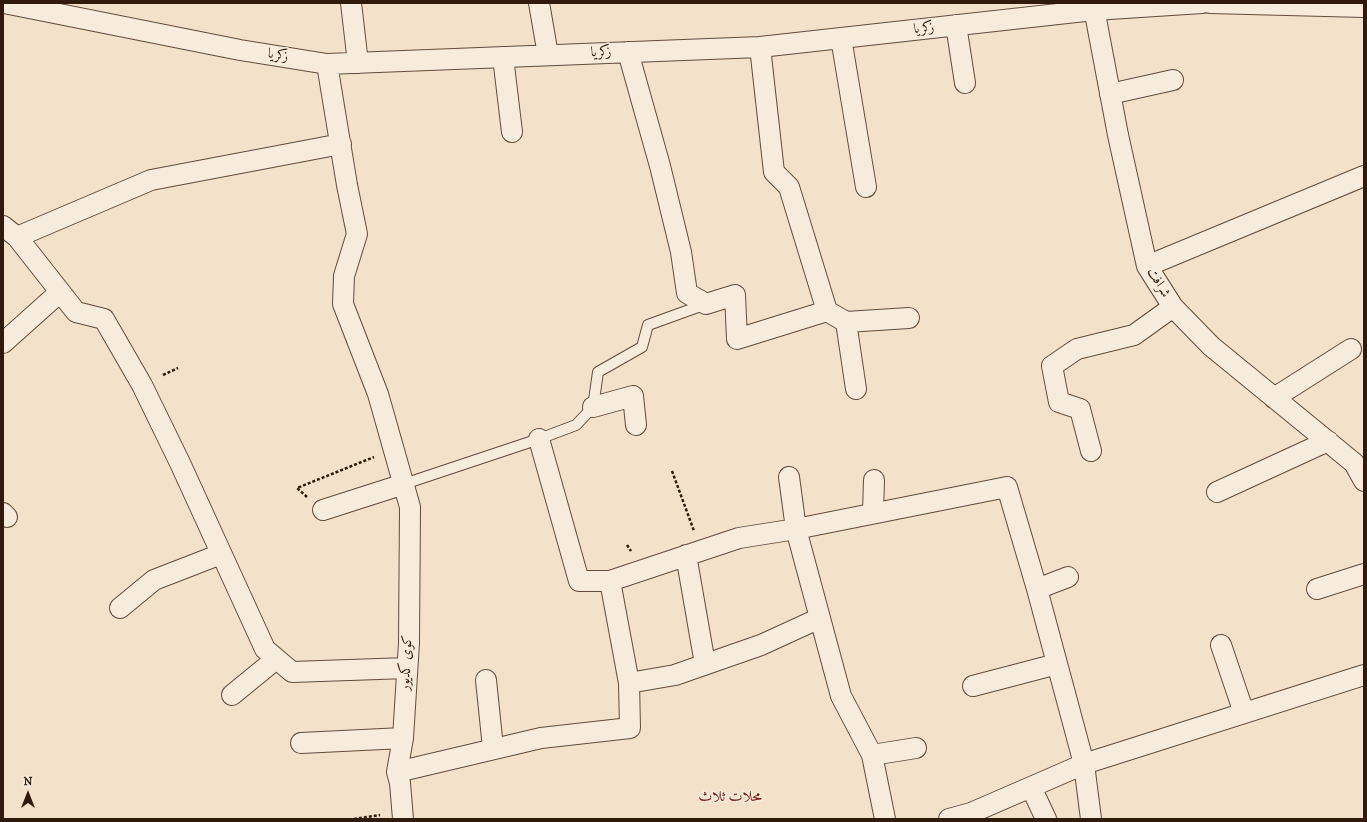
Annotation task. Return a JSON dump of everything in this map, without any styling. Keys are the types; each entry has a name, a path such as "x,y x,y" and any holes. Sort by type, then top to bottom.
{"street":[{"name":"زکریا","path":"4,3 240,50 328,64 760,47 956,25 1094,6 1202,3"},
{"path":"351,3 358,63"},
{"path":"539,3 548,56"},
{"path":"1210,3 1364,7"},
{"name":"شرافت","path":"1094,6 1118,135 1147,266 1173,307 1211,346 1354,463 1364,481"},
{"path":"956,25 965,83"},
{"path":"841,38 866,188"},
{"path":"760,47 774,172 789,188 827,312"},
{"path":"628,52 660,166 681,252 687,293 706,304 735,295 737,339 827,312 846,322 909,318"},
{"path":"503,57 512,132"},
{"name":"کوی کدیور","path":"328,64 347,185 358,234 344,276 343,304 378,394 410,507 409,643 403,738 397,772 400,783 403,815"},
{"path":"1110,94 1173,80"},
{"path":"340,144 151,180 10,232 76,312 104,319 142,385 265,649 292,672 407,668"},
{"path":"1147,266 1364,176"},
{"path":"3,343 60,292"},
{"path":"1092,451 1080,409 1059,402 1052,366 1077,349 1134,335 1173,307"},
{"path":"846,322 856,389"},
{"path":"1274,398 1351,349"},
{"path":"593,407 633,396 636,425"},
{"path":"539,439 579,581 610,581 739,538 796,529 1007,486 1037,589 1084,764 1092,819"},
{"path":"1217,492 1328,442"},
{"path":"790,477 796,529 841,696 872,755 885,819"},
{"path":"873,513 874,480"},
{"path":"323,510 404,484"},
{"path":"694,552 705,664"},
{"path":"120,608 154,580 221,554"},
{"path":"1317,589 1364,574"},
{"path":"1037,589 1068,577"},
{"path":"397,772 493,748 541,738 630,728 629,684 610,581"},
{"path":"629,684 675,675 761,645 820,618"},
{"path":"1221,645 1244,713"},
{"path":"232,695 276,659"},
{"path":"973,686 1057,664"},
{"path":"949,819 971,814 1084,764 1364,675"},
{"path":"486,680 493,748"},
{"path":"301,743 403,738"},
{"path":"872,755 916,748"},
{"path":"1031,787 1046,819"}],"lane":[{"path":"404,484 539,439 576,425 593,407 598,372 642,347 648,325 706,304"}],"path":[{"path":"323,510 297,488 394,449"},
{"path":"672,471 694,552"},
{"path":"354,819 403,815"}],"district":[{"name":"محلات ثلاث","path":"730,798"}]}
